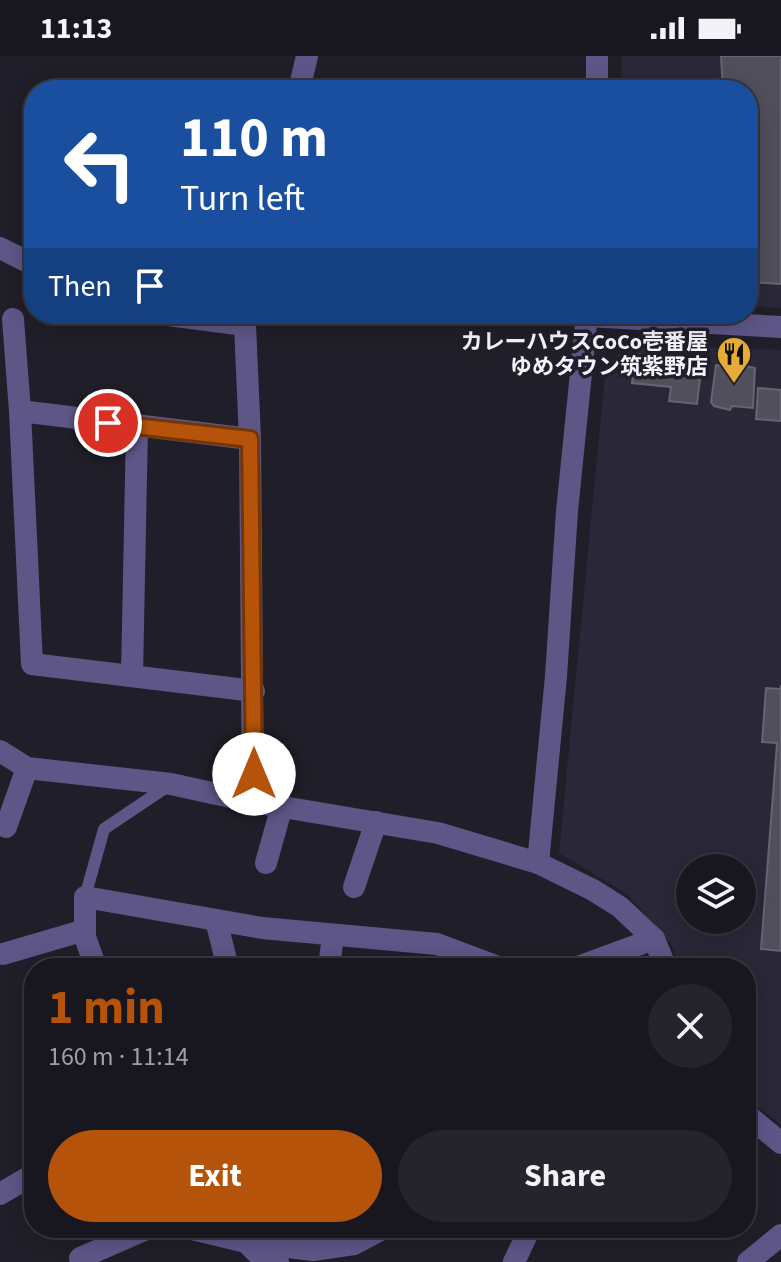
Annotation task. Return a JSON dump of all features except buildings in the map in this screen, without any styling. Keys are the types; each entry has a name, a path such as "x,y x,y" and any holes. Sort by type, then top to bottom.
{"street":[{"path":"301,80 307,56"},
{"path":"597,56 597,80"},
{"path":"0,248 24,260"},
{"path":"13,319 32,664 254,691"},
{"path":"246,324 254,691 253,802"},
{"path":"538,863 586,324"},
{"path":"732,324 781,327"},
{"path":"20,411 250,439"},
{"path":"132,676 137,427"},
{"path":"0,751 27,768 171,784 253,802 438,833 538,863 620,907 654,939 662,958"},
{"path":"6,827 27,768"},
{"path":"266,863 282,806"},
{"path":"354,887 376,822"},
{"path":"92,958 85,937 85,897 262,928 437,944 474,958"},
{"path":"216,920 226,958"},
{"path":"3,954 85,930"},
{"path":"330,958 333,935"},
{"path":"602,958 654,939"},
{"path":"756,1122 781,1143"},
{"path":"0,1194 24,1180"},
{"path":"748,1262 781,1235"},
{"path":"78,1261 127,1238"},
{"path":"229,1238 313,1250 354,1244 365,1238"},
{"path":"514,1262 525,1238"},
{"path":"246,1242 261,1257 278,1262"}],"lane":[{"path":"85,897 104,829 171,784"}],"shaded area":[{"path":"622,56 781,56 781,308 758,307 758,80 621,80"},
{"path":"636,345 781,350 781,1125 756,1105 756,958 677,958 670,943 627,894 559,853 607,365 617,355"}],"place":[{"name":"カレーハウスCoCo壱番屋 ゆめタウン筑紫野店","path":"734,385"}],"route":[{"path":"108,423 250,439 254,774"}]}
